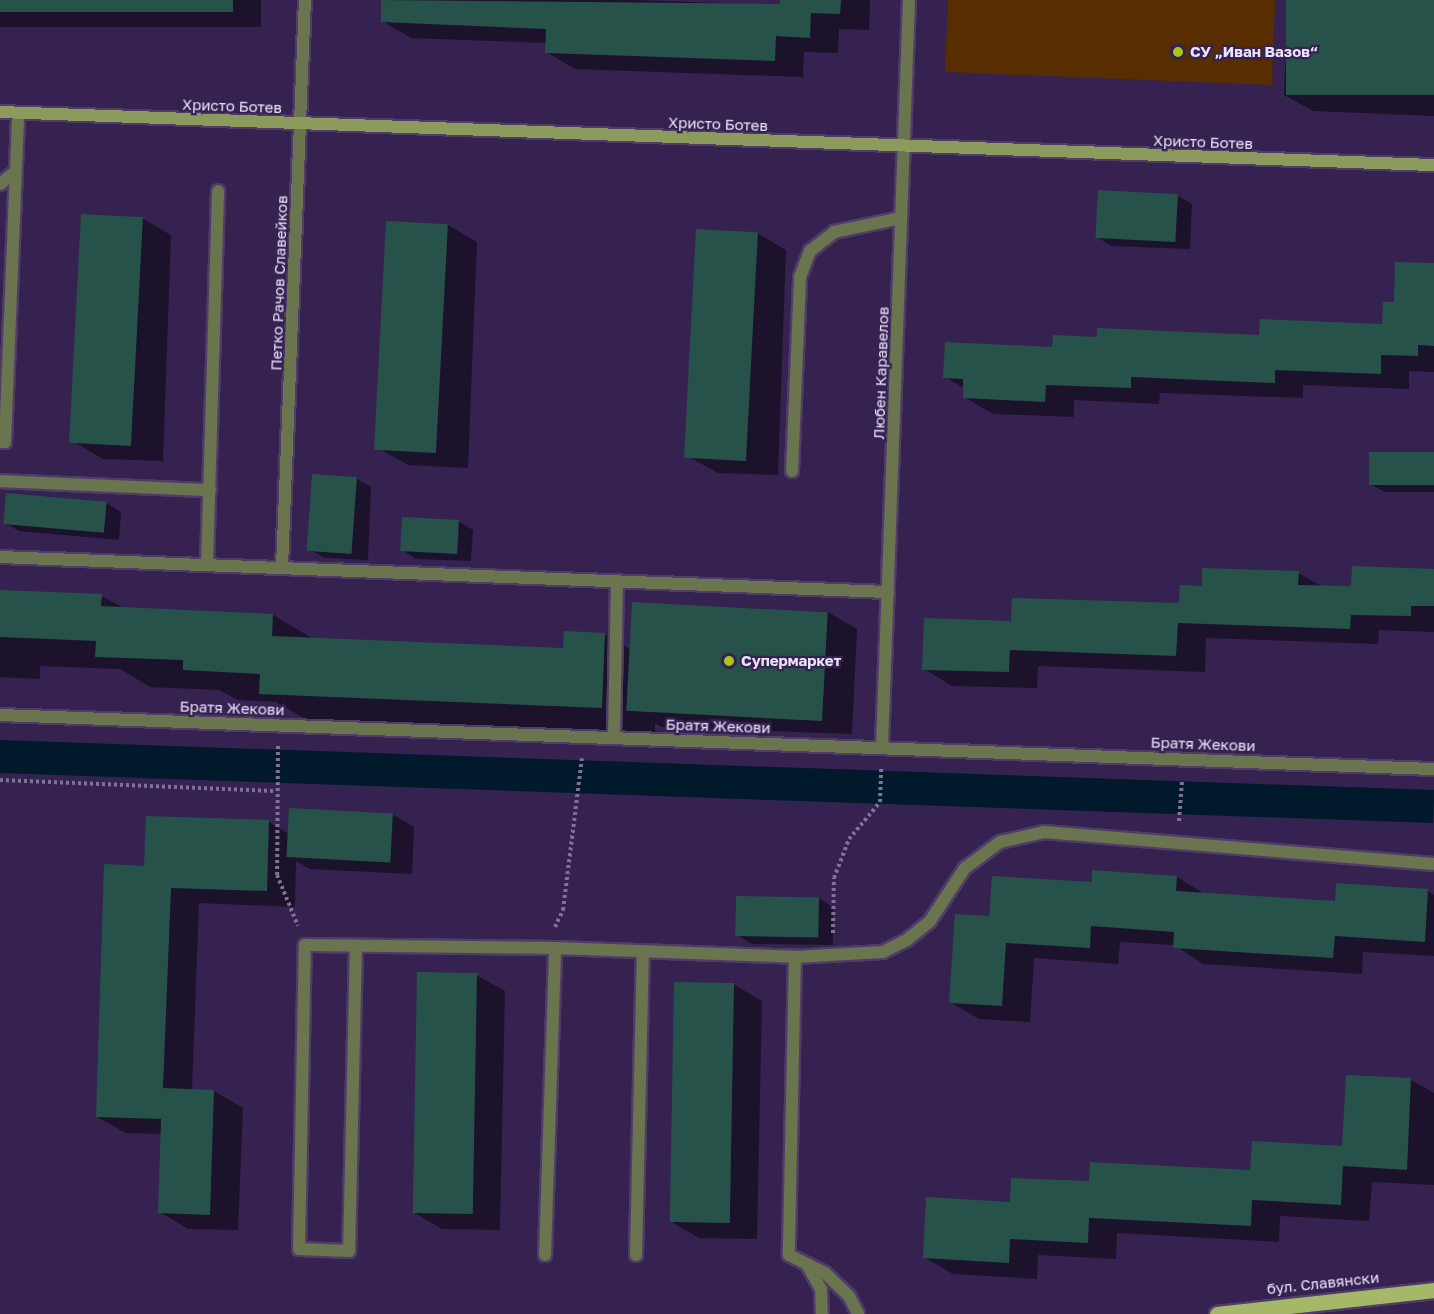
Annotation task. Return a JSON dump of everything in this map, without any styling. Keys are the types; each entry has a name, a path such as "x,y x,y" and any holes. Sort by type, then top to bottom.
{"main road":[{"name":"бул. Славянски","path":"1217,1314 1434,1290"}],"street":[{"name":"Петко Рачов Славейков","path":"282,567 305,0"},
{"name":"Любен Каравелов","path":"882,747 909,0"},
{"name":"Христо Ботев","path":"0,112 1434,165"},
{"path":"0,442 5,442 18,113"},
{"path":"0,171 15,172"},
{"path":"0,184 15,172"},
{"path":"207,564 218,191"},
{"path":"792,471 800,276 810,251 834,232 901,218"},
{"path":"0,481 210,490"},
{"path":"0,557 888,592"},
{"path":"614,737 617,581"},
{"name":"Братя Жекови","path":"0,715 1434,769"},
{"path":"356,946 349,1251 299,1249 305,945 549,948 795,957 883,952 908,939 930,921 965,868 1000,842 1044,832 1434,864"},
{"path":"545,1255 549,948"},
{"path":"636,1256 643,953"},
{"path":"795,957 789,1255 825,1273 849,1296 858,1314"},
{"path":"807,1264 820,1289 822,1314"}],"path":[{"path":"278,751 275,783 276,875 305,945"},
{"path":"549,948 563,909 581,791 582,760"},
{"path":"832,955 834,878 849,839 880,802 881,770"},
{"path":"0,780 275,791"},
{"path":"1180,814 1182,782"}],"shaded area":[{"path":"948,0 1275,0 1272,85 945,72"}],"water":[{"path":"0,740 1434,790 1433,823 0,773"}],"building":[{"path":"0,0 233,0 233,12 0,12"},
{"path":"381,0 780,4 780,0 841,0 840,14 811,13 810,38 776,36 775,61 545,53 546,29 381,22"},
{"path":"1286,0 1434,0 1434,95 1286,95"},
{"path":"1098,190 1178,194 1175,242 1095,238"},
{"path":"81,214 143,217 131,446 69,443"},
{"path":"386,221 448,224 436,453 374,450"},
{"path":"696,229 758,232 746,461 684,458"},
{"path":"1395,262 1434,263 1434,346 1418,345 1418,356 1381,355 1381,374 1275,370 1275,383 1131,377 1131,388 1046,385 1045,402 963,398 963,379 943,378 945,342 1052,347 1053,335 1097,337 1097,328 1259,335 1260,319 1382,324 1383,302 1394,302"},
{"path":"1369,452 1434,452 1434,485 1369,485"},
{"path":"312,474 357,477 352,554 307,551"},
{"path":"6,493 107,502 104,533 3,524"},
{"path":"402,517 459,520 457,554 400,551"},
{"path":"1352,566 1434,569 1434,606 1411,606 1411,616 1351,615 1350,629 1178,623 1176,656 1010,650 1009,672 922,670 924,618 1011,621 1012,598 1179,603 1180,585 1202,586 1202,568 1299,571 1298,585 1351,586"},
{"path":"0,590 102,594 101,606 273,614 272,636 563,648 564,631 605,633 602,708 259,694 260,674 183,670 183,660 95,657 96,641 0,637"},
{"name":"Супермаркет","path":"632,602 828,612 822,721 626,711"},
{"path":"289,808 393,813 390,862 286,857"},
{"path":"146,816 269,820 267,891 171,888 163,1088 214,1090 210,1215 158,1213 161,1119 96,1117 104,864 144,866"},
{"path":"1092,870 1177,876 1176,891 1335,901 1336,883 1428,889 1425,942 1335,936 1333,958 1173,948 1174,932 1091,926 1090,948 1006,943 1002,1006 949,1003 955,914 989,916 992,876 1092,882"},
{"path":"736,896 819,897 818,937 735,936"},
{"path":"417,972 477,973 473,1214 413,1213"},
{"path":"674,982 734,983 730,1223 670,1222"},
{"path":"1346,1075 1411,1078 1407,1170 1343,1166 1341,1205 1252,1200 1251,1226 1089,1218 1088,1243 1010,1239 1009,1263 923,1258 926,1197 1010,1202 1011,1178 1089,1181 1090,1162 1250,1170 1252,1141 1342,1146"}],"place":[{"name":"СУ „Иван Вазов“","path":"1178,52"},
{"name":"Супермаркет","path":"729,661"}]}
